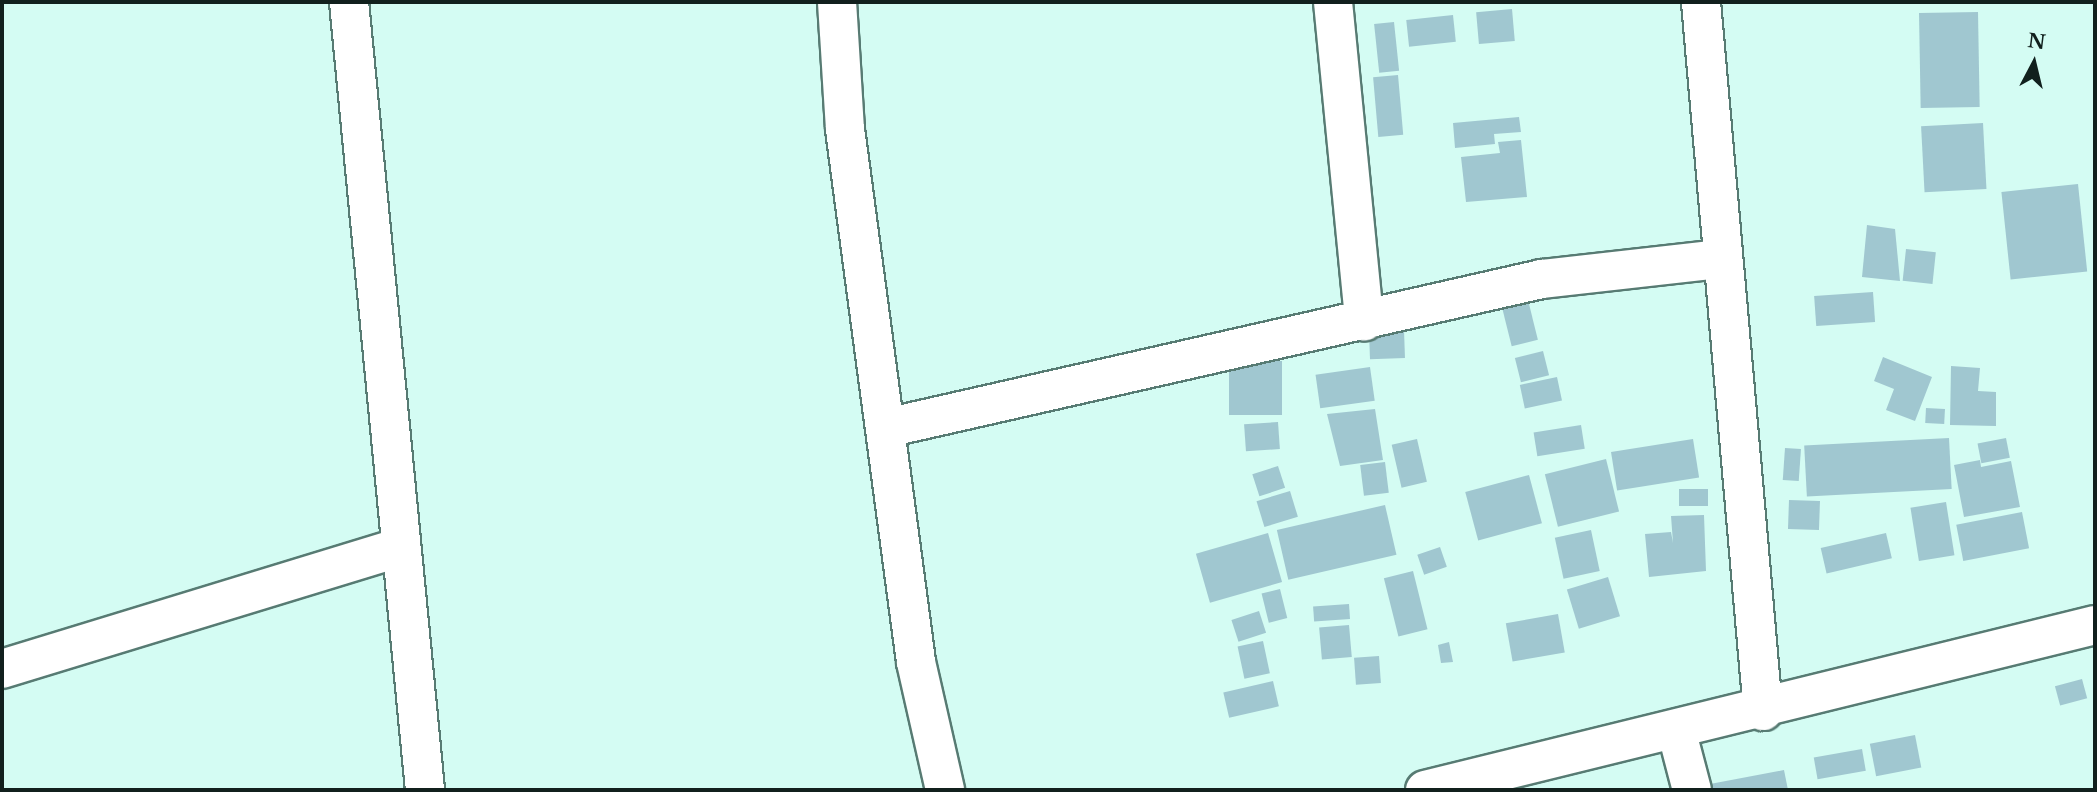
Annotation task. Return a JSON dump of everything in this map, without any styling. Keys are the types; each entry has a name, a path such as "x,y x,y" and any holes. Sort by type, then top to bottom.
{"street":[{"path":"349,2 425,790"},
{"path":"837,2 845,129 916,662 945,790"},
{"path":"1333,2 1364,321"},
{"path":"1701,2 1720,260 1763,711"},
{"path":"886,428 1542,279 1720,260"},
{"path":"2,669 401,547"},
{"path":"1425,790 1677,733 2095,625"},
{"path":"1677,733 1692,790"}],"building":[{"path":"1512,9 1515,41 1479,44 1476,12"},
{"path":"1978,12 1980,107 1921,108 1919,13"},
{"path":"1453,15 1456,42 1409,47 1406,20"},
{"path":"1394,22 1399,71 1379,73 1374,24"},
{"path":"1398,75 1403,135 1378,137 1373,77"},
{"path":"1519,117 1521,132 1494,134 1495,144 1455,148 1453,123"},
{"path":"1983,123 1986,189 1925,192 1921,126"},
{"path":"1521,140 1527,197 1466,202 1461,157 1500,153 1498,142"},
{"path":"2078,184 2087,272 2011,280 2001,192"},
{"path":"1867,225 1895,229 1900,281 1862,277"},
{"path":"1906,249 1936,252 1932,284 1903,281"},
{"path":"1873,292 1875,322 1816,326 1814,296"},
{"path":"1527,296 1538,340 1512,346 1501,303"},
{"path":"1404,330 1405,358 1370,359 1369,331"},
{"path":"1543,351 1549,375 1521,382 1515,358"},
{"path":"1883,357 1932,377 1915,421 1886,410 1894,389 1874,381"},
{"path":"1229,361 1282,361 1282,415 1229,415"},
{"path":"1951,366 1980,368 1978,391 1996,392 1996,426 1950,425"},
{"path":"1370,367 1375,401 1320,408 1316,375"},
{"path":"1557,377 1562,400 1525,408 1520,385"},
{"path":"1926,408 1945,409 1944,424 1925,423"},
{"path":"1375,409 1383,460 1340,466 1327,414"},
{"path":"1278,422 1280,449 1246,451 1244,424"},
{"path":"1581,425 1585,449 1537,456 1534,433"},
{"path":"1949,438 1952,489 1807,497 1804,446"},
{"path":"2006,438 2010,458 1981,463 1978,444"},
{"path":"1417,439 1427,482 1402,488 1392,445"},
{"path":"1693,439 1699,478 1617,491 1611,452"},
{"path":"1785,448 1801,449 1799,481 1783,480"},
{"path":"1606,459 1619,511 1558,527 1545,474"},
{"path":"1980,460 1981,467 2011,461 2020,507 1964,517 1954,465"},
{"path":"1385,462 1389,493 1364,496 1360,465"},
{"path":"1278,466 1285,488 1259,496 1252,474"},
{"path":"1529,475 1542,523 1478,540 1465,492"},
{"path":"1679,489 1708,489 1708,506 1679,506"},
{"path":"1290,491 1298,517 1264,527 1257,501"},
{"path":"1789,500 1820,501 1819,530 1788,529"},
{"path":"1946,502 1954,555 1919,561 1910,508"},
{"path":"1385,505 1396,555 1288,580 1277,530"},
{"path":"2022,512 2029,548 1963,561 1956,525"},
{"path":"1704,515 1706,571 1649,577 1645,534 1671,532 1673,543 1671,516"},
{"path":"1591,530 1600,571 1564,579 1555,538"},
{"path":"1268,533 1282,582 1210,603 1196,554"},
{"path":"1886,533 1892,558 1827,573 1821,548"},
{"path":"1440,547 1447,567 1424,575 1417,555"},
{"path":"1413,571 1428,629 1398,636 1384,578"},
{"path":"1608,577 1620,616 1579,629 1567,590"},
{"path":"1280,589 1287,618 1269,623 1262,594"},
{"path":"1349,604 1350,619 1314,621 1313,607"},
{"path":"1259,611 1266,633 1239,642 1231,620"},
{"path":"1558,614 1565,652 1513,662 1506,623"},
{"path":"1349,625 1352,657 1322,659 1319,628"},
{"path":"1263,641 1270,673 1244,679 1238,646"},
{"path":"1449,642 1453,662 1441,663 1438,645"},
{"path":"1379,656 1381,683 1356,685 1354,658"},
{"path":"2082,679 2087,698 2060,706 2055,686"},
{"path":"1273,681 1279,706 1229,718 1223,692"},
{"path":"1915,735 1921,767 1876,776 1870,744"},
{"path":"1862,749 1866,771 1818,779 1814,758"},
{"path":"1784,770 1788,790 1711,790 1710,784"}]}
